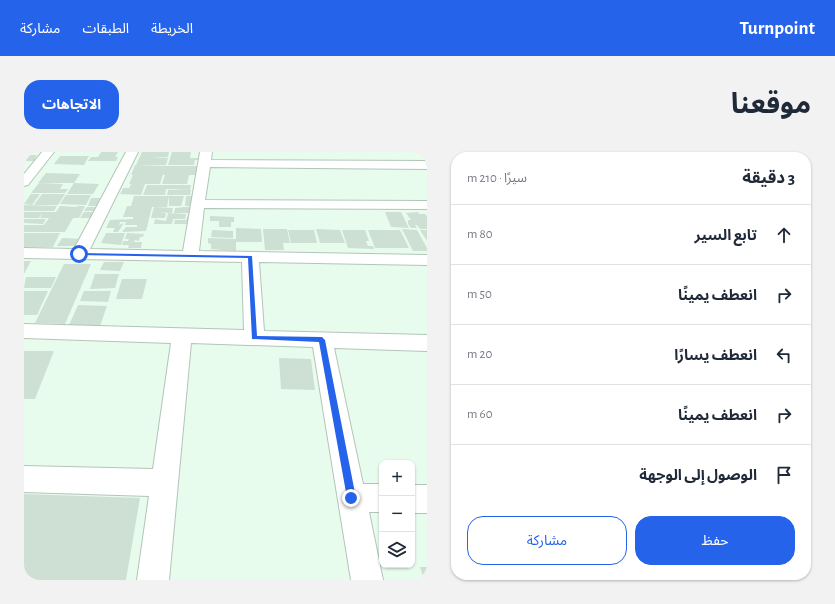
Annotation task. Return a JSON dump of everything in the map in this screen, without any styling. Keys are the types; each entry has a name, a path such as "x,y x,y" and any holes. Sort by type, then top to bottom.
{"street":[{"path":"24,182 48,152"},
{"path":"79,254 132,152"},
{"path":"363,152 370,164"},
{"path":"190,256 206,157 427,165"},
{"path":"198,204 427,205"},
{"path":"24,253 427,260"},
{"path":"250,257 254,338"},
{"path":"24,331 427,343"},
{"path":"152,580 182,335"},
{"path":"322,340 367,580"},
{"path":"24,479 164,483"},
{"path":"351,498 379,498"},
{"path":"415,499 427,499"}],"building":[{"path":"101,152 118,152 115,157 118,157 116,161 88,161 91,157 98,157"},
{"path":"142,152 169,152 168,157 152,157 168,158 166,165 136,165"},
{"path":"172,152 191,152 190,158 200,158 200,160 195,160 194,165 168,165"},
{"path":"24,155 37,155 35,158 38,158 36,161 24,161"},
{"path":"60,156 89,156 84,165 54,164"},
{"path":"135,165 200,166 199,175 189,175 187,184 162,184 165,175 163,175 164,171 160,184 145,184 141,195 120,194 123,188 129,188 133,175 131,175"},
{"path":"46,173 80,174 74,183 38,183"},
{"path":"39,183 63,184 60,189 68,189 65,193 31,193"},
{"path":"74,183 99,184 93,194 67,194"},
{"path":"147,185 191,185 190,190 166,189 165,195 143,195"},
{"path":"168,190 191,190 190,195 167,195"},
{"path":"31,194 40,194 32,205 24,204"},
{"path":"42,194 65,194 58,205 34,205"},
{"path":"66,195 91,195 86,205 60,204"},
{"path":"134,196 169,196 167,207 152,207 146,231 122,232 126,227 137,227 137,225 125,225 126,222 120,222 119,225 124,223 118,232 113,232 115,228 106,228 110,220 133,219 133,217 123,217 127,206 131,206"},
{"path":"169,196 184,196 181,206 169,206"},
{"path":"186,196 194,196 194,206 185,206"},
{"path":"91,198 103,198 99,206 88,206"},
{"path":"24,205 57,206 54,211 24,211"},
{"path":"60,206 85,206 79,218 73,218 65,232 24,232 24,225 44,225 49,218 40,218 43,212 56,212"},
{"path":"87,207 99,207 96,211 84,211"},
{"path":"154,207 173,208 172,213 160,212 166,213 165,218 151,218"},
{"path":"193,207 192,213 174,213 175,208"},
{"path":"24,212 43,212 39,218 24,218"},
{"path":"84,212 96,212 93,218 80,218"},
{"path":"385,212 401,212 409,228 391,227"},
{"path":"418,212 419,214 425,214 427,216 427,229 420,229 417,225 415,225 417,228 411,228 408,224 408,220 411,220 406,213"},
{"path":"168,213 186,214 185,219 173,219 172,224 154,224 155,219 166,221"},
{"path":"189,213 192,214 190,224 174,224 175,220 186,220"},
{"path":"210,216 234,217 234,222 231,222 231,227 219,227 219,221 210,221"},
{"path":"24,219 46,219 43,224 24,223"},
{"path":"236,228 261,229 262,242 236,242"},
{"path":"263,229 287,229 290,243 283,243 284,250 265,250"},
{"path":"316,229 340,230 345,243 320,243"},
{"path":"402,229 417,230 427,248 427,251 413,251"},
{"path":"212,230 233,231 233,238 211,237"},
{"path":"288,230 314,230 317,243 291,243"},
{"path":"342,230 365,230 369,241 366,241 368,246 373,246 374,249 348,248"},
{"path":"368,230 400,230 409,248 375,248"},
{"path":"420,230 427,230 427,241"},
{"path":"24,233 60,233 53,247 24,247"},
{"path":"106,233 125,233 121,245 101,243"},
{"path":"127,233 144,234 143,237 140,237 139,241 135,240 134,242 142,242 141,248 128,248 129,245 122,245 123,241 128,241 129,239 125,239"},
{"path":"62,238 83,239 78,246 57,246"},
{"path":"208,238 236,239 236,251 211,249 211,244 208,243"},
{"path":"24,261 31,261 24,274"},
{"path":"104,262 124,262 120,271 100,270"},
{"path":"64,264 91,264 65,324 35,323"},
{"path":"95,274 119,274 115,288 90,289"},
{"path":"26,277 56,277 51,288 24,288"},
{"path":"122,279 147,279 142,299 116,299"},
{"path":"24,291 48,291 37,315 24,315"},
{"path":"84,291 111,291 108,302 80,301"},
{"path":"78,305 107,306 100,326 69,325"},
{"path":"24,351 54,351 35,399 24,399"},
{"path":"279,358 311,359 315,390 281,389"},
{"path":"24,494 140,498 126,580 24,580"},
{"path":"420,567 427,567 427,580 424,580"}],"route":[{"path":"79,254 250,257 254,338 322,340 351,498"}]}
